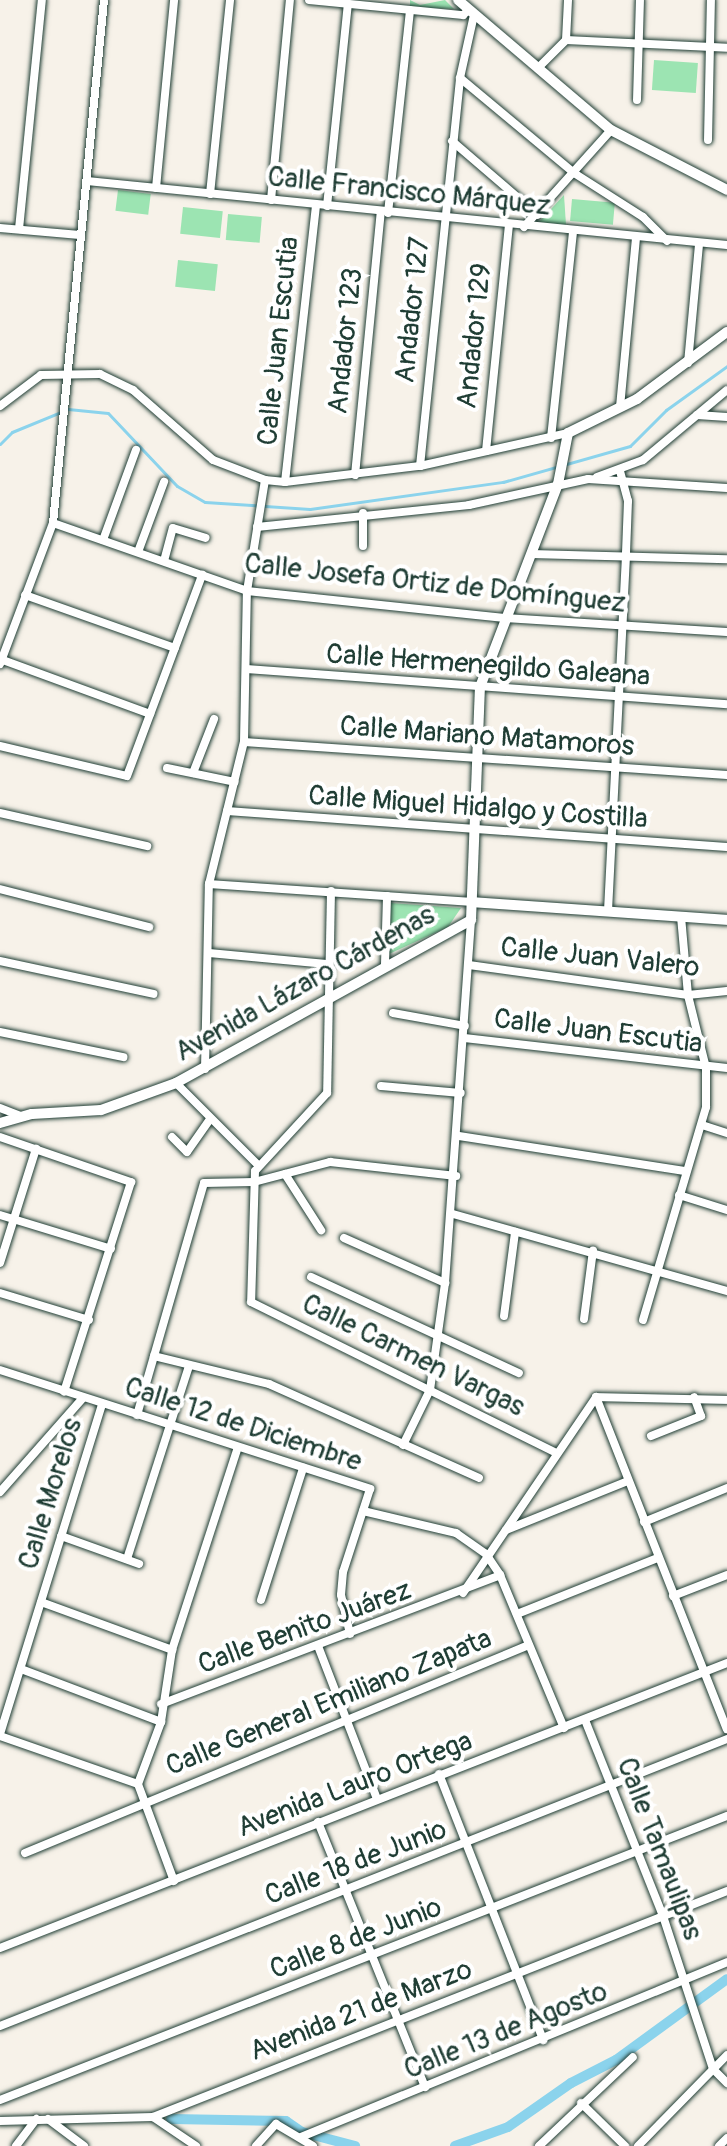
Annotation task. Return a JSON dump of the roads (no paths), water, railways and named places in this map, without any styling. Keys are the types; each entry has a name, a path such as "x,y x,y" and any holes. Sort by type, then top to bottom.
{"street":[{"path":"19,229 42,0"},
{"path":"104,0 53,523 1,661 150,714"},
{"path":"156,188 174,0"},
{"path":"210,194 230,0"},
{"path":"271,200 290,0"},
{"path":"309,0 463,15 471,13"},
{"path":"458,0 540,66 611,130 727,190"},
{"path":"540,66 566,40 568,0"},
{"path":"637,100 640,0"},
{"path":"708,140 711,0"},
{"path":"327,206 348,4"},
{"name":"Andador 123","path":"355,475 410,10"},
{"name":"Andador 127","path":"420,466 452,141 471,13"},
{"path":"566,40 727,48"},
{"path":"460,78 574,173 643,217 667,242"},
{"path":"524,227 538,215 611,130"},
{"path":"452,141 538,215"},
{"name":"Calle Francisco Márquez","path":"87,181 667,242 727,245"},
{"name":"Calle Juan Escutia","path":"285,482 316,205"},
{"name":"Andador 129","path":"486,451 509,225"},
{"path":"0,228 80,235"},
{"path":"551,438 573,231"},
{"path":"620,407 636,237"},
{"path":"688,364 699,244"},
{"path":"0,406 41,375 100,374 133,390 213,460 265,480 285,482 355,475 420,466 567,435 620,407 688,364 727,332"},
{"path":"588,479 620,472 654,452 727,390"},
{"path":"697,415 727,417"},
{"name":"Avenida Lázaro Cárdenas","path":"0,1123 21,1116 101,1110 176,1083 385,964 471,920 473,760 480,687 560,480 567,435"},
{"path":"103,540 136,450"},
{"path":"608,911 626,553 624,482 620,472"},
{"path":"205,1069 209,884 244,742 247,591 265,480"},
{"path":"257,527 314,524 363,513 469,505 560,480 727,488"},
{"path":"138,552 164,482"},
{"path":"363,513 363,546"},
{"name":"Calle Josefa Ortiz de Domínguez","path":"53,523 247,591 505,618 727,632"},
{"path":"164,561 173,528 206,538"},
{"path":"531,554 626,553 727,559"},
{"path":"0,746 127,776 202,575"},
{"path":"25,595 175,648"},
{"name":"Calle Hermenegildo Galeana","path":"247,669 617,699 727,704"},
{"path":"193,773 214,719"},
{"name":"Calle Mariano Matamoros","path":"244,742 727,775"},
{"path":"167,768 235,782"},
{"name":"Calle Miguel Hidalgo y Costilla","path":"227,811 473,832 727,847"},
{"path":"0,813 147,846"},
{"path":"209,884 727,920"},
{"path":"0,889 149,927"},
{"path":"254,1182 258,1165 327,1093 325,998 331,891"},
{"path":"385,964 387,896"},
{"path":"643,1320 702,1125 706,1068 688,995 681,916"},
{"path":"403,1445 430,1390 445,1283 459,1136 471,920"},
{"path":"209,953 326,964"},
{"path":"0,961 154,994"},
{"name":"Calle Juan Valero","path":"469,965 688,995 727,991"},
{"path":"393,1013 465,1026"},
{"path":"0,1032 123,1057"},
{"name":"Calle Juan Escutia","path":"464,1038 727,1068"},
{"path":"176,1083 209,1121 258,1165"},
{"path":"381,1086 461,1093"},
{"path":"0,1108 21,1116"},
{"path":"172,1137 187,1152 209,1121"},
{"path":"702,1125 727,1133"},
{"path":"459,1136 686,1171"},
{"path":"0,1137 131,1182 64,1392"},
{"path":"0,1263 36,1149"},
{"path":"137,1415 204,1183 254,1182 330,1162 456,1176"},
{"path":"285,1174 321,1230"},
{"name":"Calle Carmen Vargas","path":"254,1182 251,1302 555,1452"},
{"path":"679,1195 727,1210"},
{"path":"453,1214 727,1291"},
{"path":"0,1215 111,1249"},
{"path":"504,1316 515,1232"},
{"path":"344,1238 445,1283"},
{"path":"584,1319 593,1251"},
{"path":"311,1277 519,1373"},
{"path":"0,1293 89,1320"},
{"path":"154,1356 269,1384 479,1478"},
{"path":"127,1559 189,1366"},
{"name":"Calle 12 de Diciembre","path":"0,1370 370,1489 363,1511 456,1533 486,1554"},
{"path":"463,1593 555,1452 596,1397"},
{"path":"596,1397 727,1400"},
{"path":"596,1397 727,1729"},
{"path":"651,1436 701,1416 694,1397"},
{"path":"0,1492 83,1398"},
{"name":"Calle Morelos","path":"0,1735 102,1404"},
{"path":"174,1881 138,1784 161,1722 161,1704 172,1650 238,1447"},
{"path":"261,1600 303,1468"},
{"path":"505,1530 628,1481"},
{"path":"644,1522 727,1488"},
{"path":"350,1634 341,1595 343,1572 363,1511"},
{"path":"61,1536 139,1564"},
{"path":"486,1554 500,1575 564,1728"},
{"path":"517,1614 658,1558"},
{"name":"Calle Benito Juárez","path":"161,1704 463,1593 500,1575"},
{"path":"673,1596 727,1575"},
{"path":"41,1602 172,1650"},
{"name":"Calle General Emiliano Zapata","path":"25,1853 529,1645"},
{"path":"318,1646 377,1799"},
{"name":"Avenida Lauro Ortega","path":"0,1948 727,1663"},
{"path":"21,1669 161,1722"},
{"name":"Calle Tamaulipas","path":"585,1720 663,1916 713,2069 727,2083"},
{"path":"0,1735 138,1784"},
{"name":"Calle 18 de Junio","path":"0,2026 346,1892 727,1739"},
{"path":"439,1774 543,2040"},
{"name":"Calle 8 de Junio","path":"0,2100 727,1816"},
{"path":"318,1822 425,2087"},
{"name":"Avenida 21 de Marzo","path":"1,2119 153,2117 727,1891"},
{"name":"Calle 13 de Agosto","path":"304,2136 727,1962"},
{"path":"638,2146 727,2055"},
{"path":"539,2146 633,2057"},
{"path":"581,2103 625,2146"},
{"path":"153,2117 196,2146"},
{"path":"16,2146 36,2119"},
{"path":"48,2119 84,2146"},
{"path":"256,2146 276,2124 304,2136 313,2146"},
{"path":"719,2146 727,2138"}],"waterway":[{"path":"68,409 108,413 177,486 205,502 310,509 503,482 630,446 666,410 727,366"},
{"path":"0,444 12,432 61,412"},
{"path":"455,2146 508,2127 571,2083 616,2060 727,1979"},
{"path":"171,2119 286,2121 302,2132 355,2146"}]}
